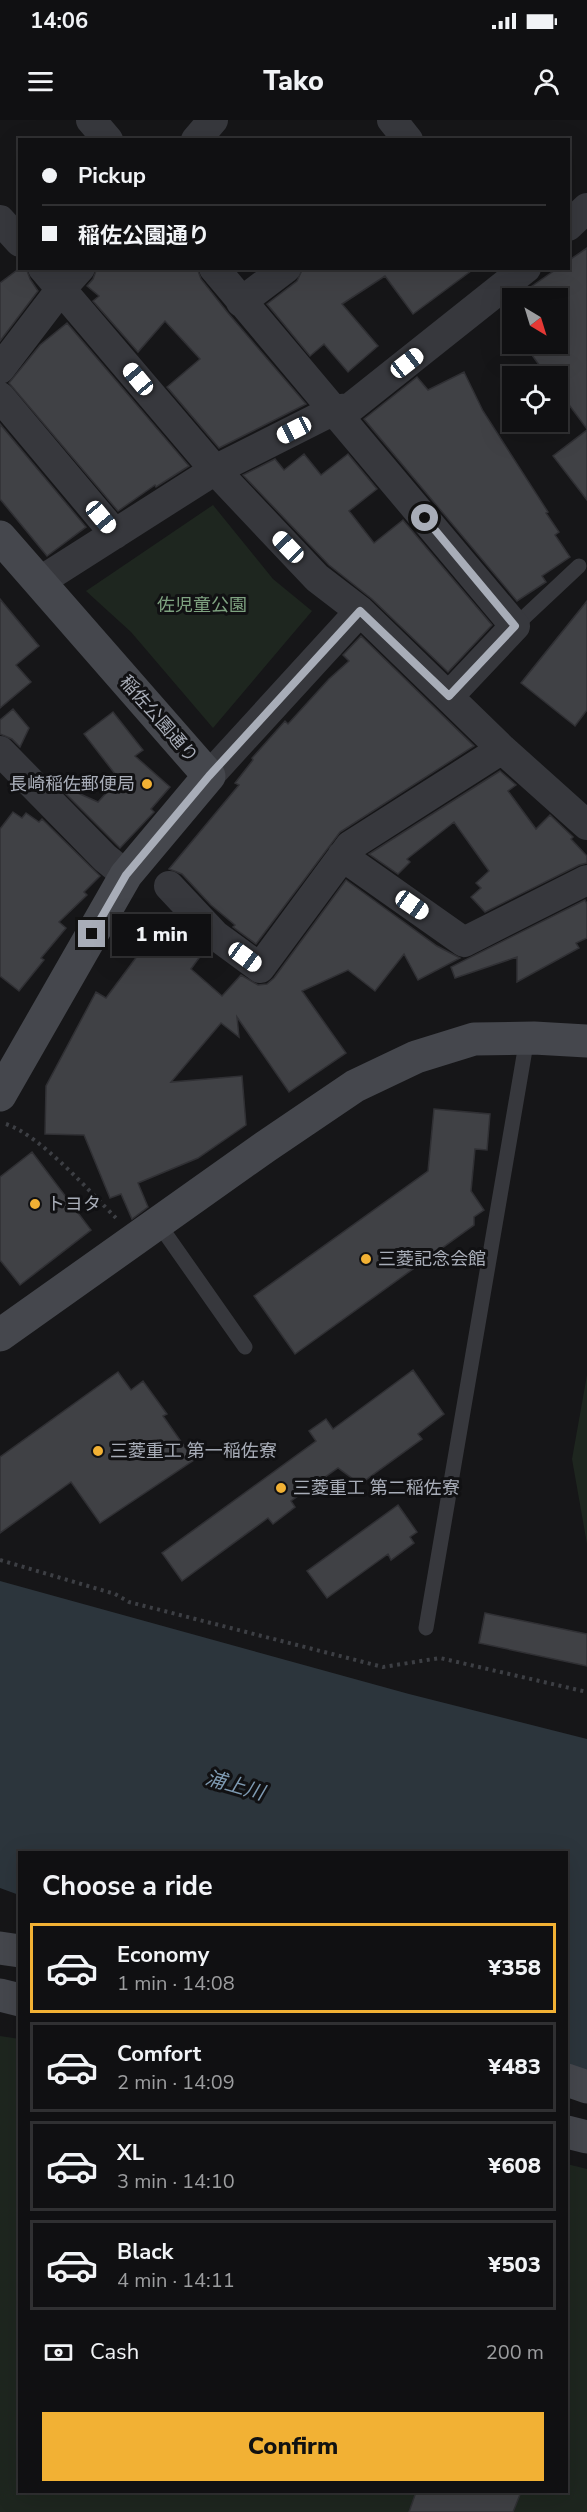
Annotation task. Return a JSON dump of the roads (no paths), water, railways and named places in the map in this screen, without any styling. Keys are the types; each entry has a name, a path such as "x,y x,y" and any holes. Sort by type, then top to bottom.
{"street":[{"path":"91,120 106,138"},
{"path":"198,138 213,120"},
{"path":"392,120 406,138"},
{"path":"570,224 587,208"},
{"path":"0,220 18,240"},
{"path":"216,270 515,626 449,696"},
{"path":"241,302 282,270"},
{"path":"39,582 215,470 334,410 350,408 523,270"},
{"path":"0,369 61,275 215,470 317,578 360,611 502,749 587,825"},
{"path":"0,397 115,534"},
{"name":"稲佐公園通り","path":"0,537 209,776 126,875 0,1095"},
{"path":"209,776 360,611"},
{"path":"169,886 215,935 260,968 350,846 502,749"},
{"path":"0,751 105,858 126,875"},
{"path":"342,856 464,942 587,880"},
{"path":"0,1335 355,1086 416,1057 474,1039 527,1038 587,1041"},
{"path":"0,1948 18,1952"},
{"path":"0,1995 18,2000"},
{"path":"568,2080 587,2087"},
{"path":"568,2132 587,2137"}],"lane":[{"path":"515,626 579,566"},
{"path":"426,1628 527,1038"},
{"path":"147,1230 245,1347"}],"water":[{"name":"浦上川","path":"0,1581 409,1694 587,1739 587,2073 568,2067 568,1851 18,1851 18,1895 0,1888"}],"place":[{"name":"長崎稲佐郵便局","path":"147,784"},
{"name":"トヨタ","path":"35,1204"},
{"name":"三菱記念会館","path":"366,1259"},
{"name":"三菱重工 第一稲佐寮","path":"98,1451"},
{"name":"三菱重工 第二稲佐寮","path":"281,1488"}],"park label":[{"name":"佐児童公園","path":"202,605"}]}
